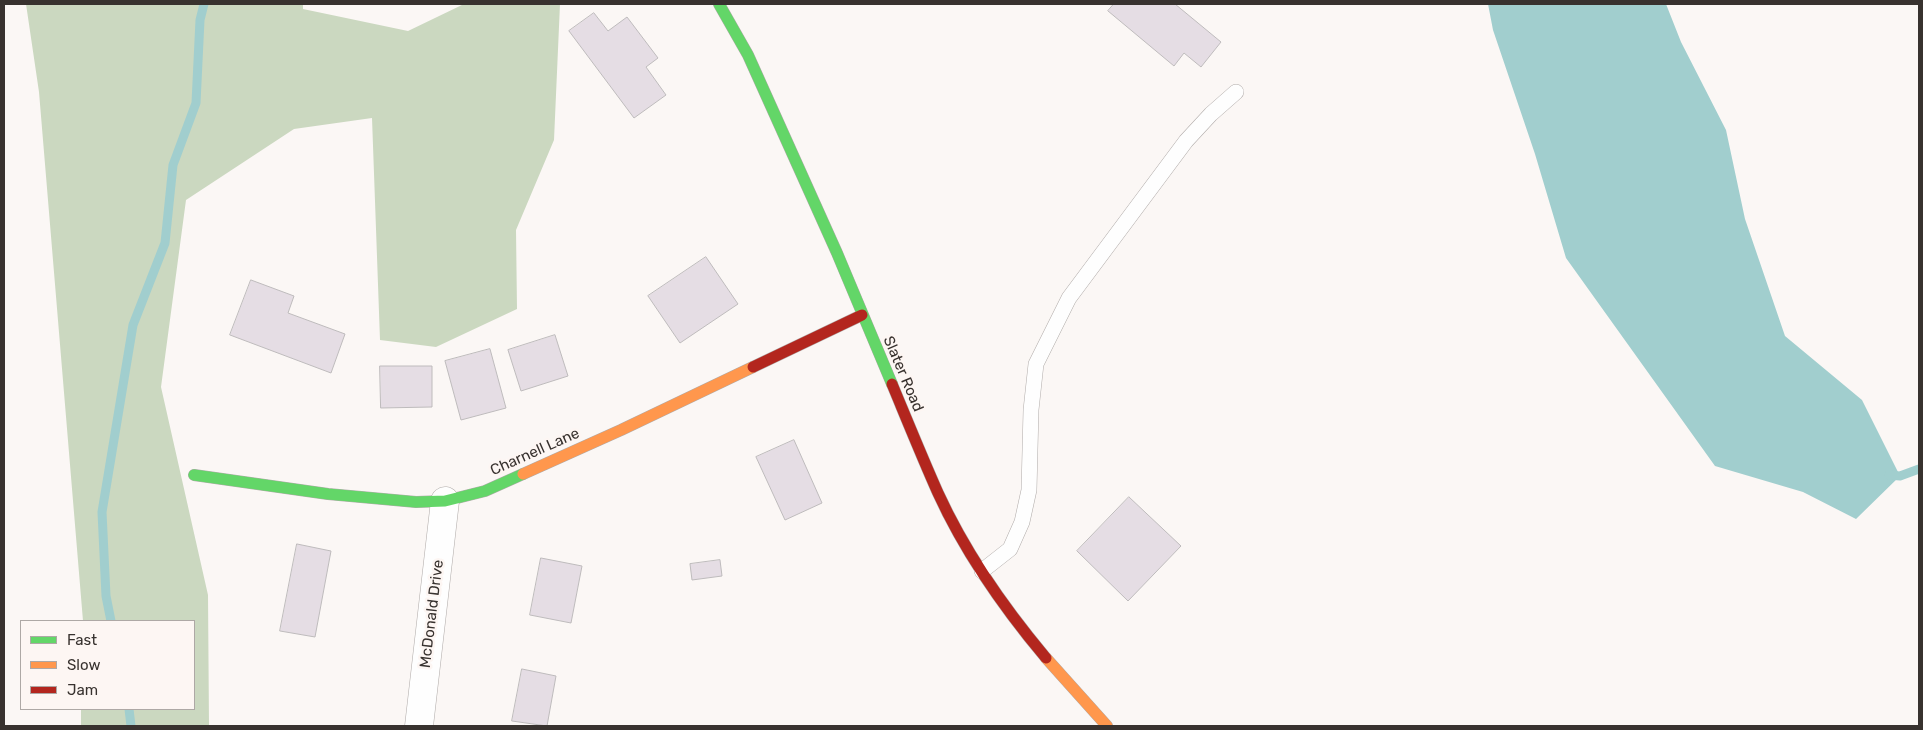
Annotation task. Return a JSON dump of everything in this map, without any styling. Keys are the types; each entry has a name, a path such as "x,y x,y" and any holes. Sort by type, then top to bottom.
{"street":[{"name":"Slater Road","path":"719,4 748,55 837,253 862,316 954,526 982,571 1022,627 1055,669 1107,726"},
{"name":"Charnell Lane","path":"194,475 328,494 416,502 445,502 485,491 612,434 862,316"},
{"name":"McDonald Drive","path":"419,726 445,502"}],"lane":[{"path":"982,571 1010,549 1022,522 1030,490 1031,410 1036,364 1069,298 1186,141 1211,114 1236,92"}],"green space":[{"path":"26,4 303,4 303,9 408,31 464,4 560,4 554,140 516,230 517,309 436,347 380,340 372,118 294,129 186,200 161,387 208,595 209,726 81,726 81,710 195,710 195,620 83,620 39,92"}],"water":[{"path":"1488,4 1666,4 1681,42 1726,130 1745,219 1785,336 1862,400 1900,476 1856,519 1803,492 1715,466 1566,258 1535,154 1493,30"}],"building":[{"path":"1114,4 1175,4 1221,42 1201,67 1184,53 1174,66 1108,11"},
{"path":"594,13 608,31 627,17 658,58 646,67 666,95 634,118 569,31"},
{"path":"706,257 738,304 680,343 648,296"},
{"path":"251,280 294,296 288,313 345,334 331,373 230,335"},
{"path":"555,335 568,376 521,391 508,350"},
{"path":"490,349 506,408 461,420 445,361"},
{"path":"380,366 432,366 432,407 381,408"},
{"path":"794,440 822,503 785,520 756,457"},
{"path":"1129,497 1181,546 1128,601 1077,551"},
{"path":"297,544 331,551 315,637 280,631"},
{"path":"541,558 582,566 571,623 530,615"},
{"path":"720,560 722,576 692,580 690,564"},
{"path":"522,669 556,676 547,726 512,721"}],"waterway":[{"path":"111,620 106,596 102,512 133,325 165,243 173,165 196,103 200,20 204,4"},
{"path":"1889,475 1900,476 1919,469"},
{"path":"129,710 131,726"}],"traffic: fast":[{"path":"719,4 748,55 837,253 892,384"},
{"path":"194,475 328,494 416,502 445,501 485,491 523,474"}],"traffic: slow":[{"path":"523,474 753,367"},
{"path":"1046,658 1107,726"}],"traffic: jam":[{"path":"753,367 862,315"},
{"path":"892,384 938,493 960,537 1000,599 1046,658"}]}
